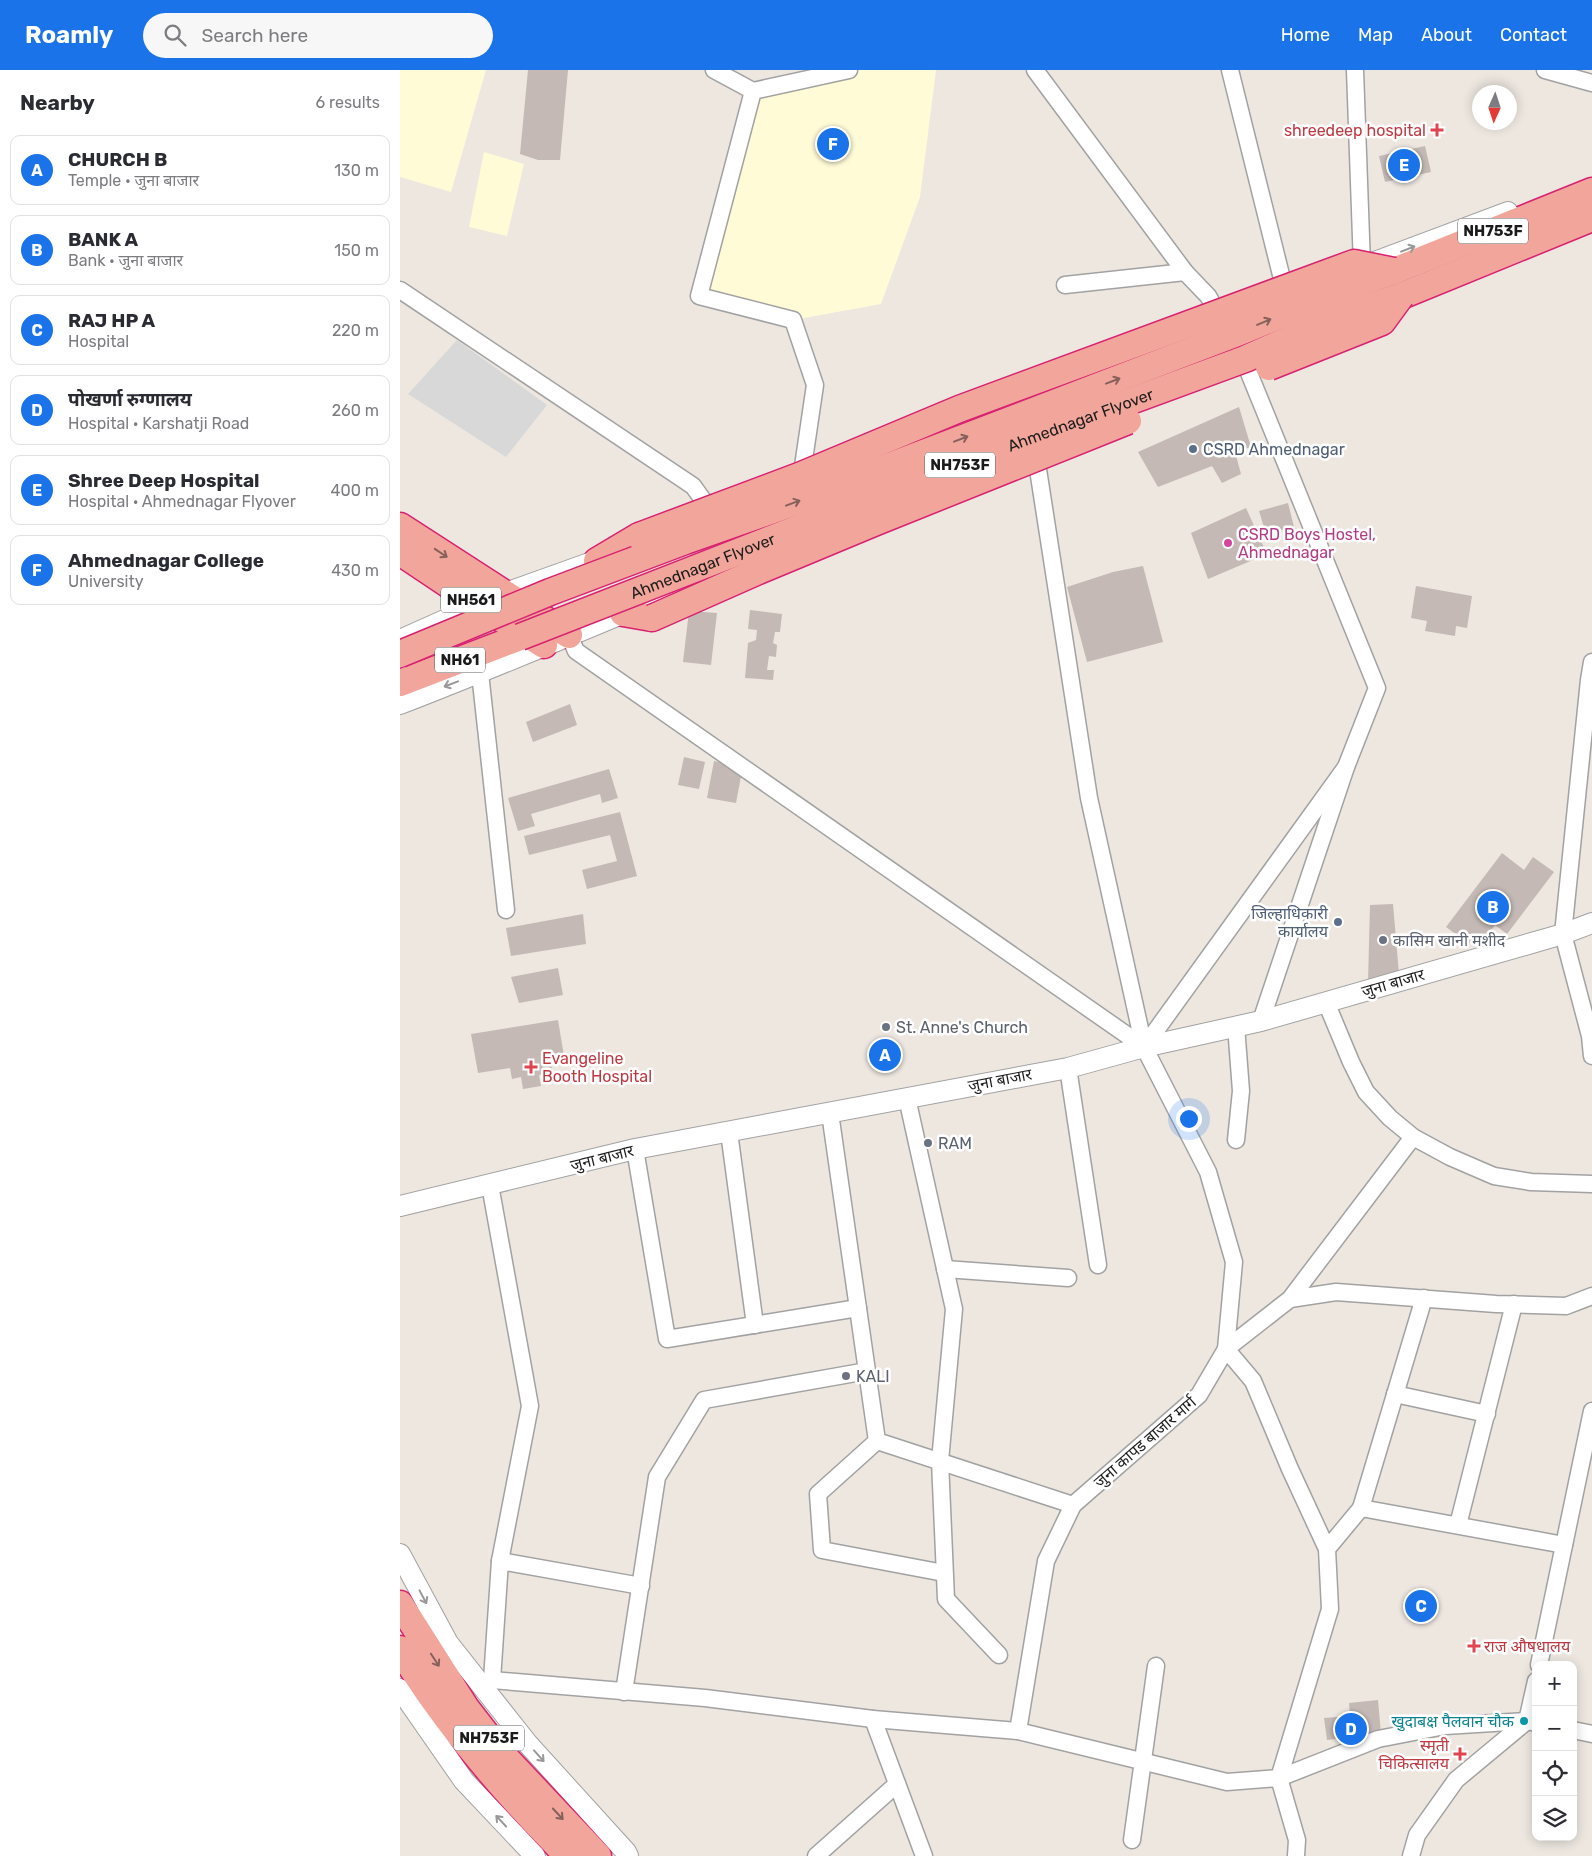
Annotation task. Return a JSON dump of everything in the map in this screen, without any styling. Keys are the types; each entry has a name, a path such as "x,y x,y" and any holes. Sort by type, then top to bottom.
{"highway":[{"name":"Ahmednagar Flyover","path":"400,654 550,592 821,492 1228,337 1592,191"},
{"name":"Ahmednagar Flyover","path":"400,683 1022,441 1245,359 1340,317 1401,296 1592,218"},
{"path":"597,560 639,536 799,476 959,409 1354,262 1394,271"},
{"path":"623,613 652,618 876,522 1382,322 1401,296"},
{"path":"400,526 503,594 572,643"},
{"name":"NH561","path":"400,552 544,646"},
{"name":"NH753F","path":"400,1604 466,1708 500,1753 598,1856"},
{"name":"NH753F","path":"400,1649 493,1778 568,1856"}],"street":[{"path":"714,70 753,91 849,70"},
{"path":"1035,70 1185,272 1208,296 1248,368 1378,688 1346,767 1261,1021"},
{"path":"1230,70 1286,295"},
{"path":"1355,70 1362,266"},
{"path":"1545,70 1592,83"},
{"path":"753,91 698,296 794,320 815,385 801,481"},
{"path":"400,640 503,594 597,560 1286,295 1592,180"},
{"path":"400,704 544,646 572,643 623,613 872,513 1248,368 1592,231"},
{"path":"1065,286 1185,272"},
{"path":"400,290 693,486 714,515"},
{"path":"1035,450 1089,798 1144,1047 1208,1172 1234,1262 1226,1349 1253,1381 1290,1469 1327,1549 1330,1609 1278,1778 1297,1840 1296,1856"},
{"path":"572,643 1144,1047"},
{"path":"1592,662 1588,680 1563,934 1591,1036 1592,1056"},
{"path":"480,673 506,910"},
{"path":"1144,1047 1346,767"},
{"name":"जुना बाजार","path":"400,1206 635,1149 1068,1068 1144,1047 1261,1021 1592,924"},
{"path":"1326,1002 1366,1092 1390,1118 1413,1138 1494,1176 1531,1182 1592,1184"},
{"path":"1236,1026 1241,1091 1236,1140"},
{"path":"1068,1068 1098,1265"},
{"path":"907,1098 954,1309 940,1461 946,1599 999,1655"},
{"path":"830,1112 877,1440"},
{"path":"729,1132 756,1325"},
{"path":"1290,1299 1413,1138"},
{"path":"635,1149 668,1339 858,1308"},
{"path":"487,1683 500,1561 530,1406 490,1185"},
{"path":"945,1270 1068,1278"},
{"name":"जुना कापड बाजार मार्ग","path":"1018,1731 1046,1561 1073,1505 1199,1395 1226,1349 1290,1299 1336,1292 1566,1306 1592,1296"},
{"path":"1327,1549 1361,1508 1424,1298"},
{"path":"1458,1526 1514,1304"},
{"path":"624,1692 657,1477 704,1400 867,1371"},
{"path":"1395,1394 1487,1414"},
{"path":"1540,1661 1592,1411"},
{"path":"877,1440 1073,1505"},
{"path":"877,1440 818,1494 822,1550 944,1572"},
{"path":"1361,1508 1564,1545"},
{"path":"400,1554 448,1643 487,1683 528,1744 628,1856"},
{"path":"500,1561 641,1586"},
{"path":"1132,1840 1156,1666"},
{"path":"487,1683 705,1698 873,1719 1018,1731 1227,1782 1278,1778 1378,1739 1445,1726 1532,1722"},
{"path":"400,1689 464,1781 535,1856"},
{"path":"873,1719 924,1856"},
{"path":"1411,1856 1417,1834 1456,1780 1532,1722"},
{"path":"1577,1731 1592,1734"},
{"path":"816,1856 897,1784"}],"shaded area":[{"path":"400,70 486,70 451,192 400,177"},
{"path":"849,70 936,70 920,197 881,304 793,320 699,296 753,91"},
{"path":"484,152 524,164 507,236 469,227"},
{"path":"457,340 547,405 506,457 408,394"}],"building":[{"path":"528,70 568,70 560,160 538,160 520,154"},
{"path":"1425,146 1431,172 1385,182 1379,156"},
{"name":"CSRD Ahmednagar","path":"1239,407 1251,447 1235,452 1241,474 1222,483 1212,466 1158,487 1138,452"},
{"path":"1288,503 1294,527 1266,534 1259,511"},
{"name":"CSRD Boys Hostel, Ahmednagar","path":"1246,508 1267,554 1208,579 1191,533"},
{"path":"1143,566 1163,642 1087,662 1067,587 1113,572"},
{"path":"1416,586 1472,596 1467,628 1456,626 1455,636 1425,631 1427,621 1411,618"},
{"path":"750,610 782,614 780,632 775,632 773,643 777,645 776,657 769,656 767,670 774,670 773,680 745,678 748,643 756,640 757,630 748,629"},
{"path":"689,611 717,613 711,665 683,662"},
{"path":"570,704 577,725 533,742 526,722"},
{"path":"684,757 705,762 699,789 678,785"},
{"path":"714,761 730,764 733,771 742,771 736,803 707,798"},
{"path":"609,769 618,798 602,803 600,794 531,814 535,826 518,831 508,798"},
{"path":"620,812 637,876 587,889 582,870 617,861 610,835 529,855 524,836"},
{"path":"1502,853 1524,870 1533,857 1554,872 1507,934 1495,925 1484,940 1476,934 1469,944 1446,927"},
{"name":"कासिम खानी मशीद","path":"1393,904 1399,974 1368,982 1370,905"},
{"path":"583,914 586,944 511,956 506,928"},
{"path":"558,968 563,995 519,1003 511,977"},
{"path":"558,1020 565,1062 551,1064 553,1073 539,1075 541,1086 523,1089 521,1077 512,1079 510,1068 478,1073 471,1034"},
{"path":"1378,1700 1381,1734 1327,1740 1324,1718 1350,1716 1349,1703"}],"place":[{"name":"shreedeep hospital","path":"1437,130"},
{"name":"Ahmednagar College","path":"833,144"},
{"name":"Shree Deep Hospital","path":"1404,165"},
{"name":"CSRD Ahmednagar","path":"1193,449"},
{"name":"CSRD Boys Hostel, Ahmednagar","path":"1228,543"},
{"name":"BANK A","path":"1493,907"},
{"name":"जिल्हाधिकारी कार्यालय","path":"1338,922"},
{"name":"कासिम खानी मशीद","path":"1383,940"},
{"name":"St. Anne's Church","path":"886,1027"},
{"name":"CHURCH B","path":"885,1055"},
{"name":"Evangeline Booth Hospital","path":"531,1067"},
{"name":"RAM","path":"928,1143"},
{"name":"KALI","path":"846,1376"},
{"name":"RAJ HP A","path":"1421,1606"},
{"name":"राज औषधालय","path":"1474,1646"},
{"name":"खुदाबक्ष पैलवान चौक","path":"1524,1721"},
{"name":"पोखर्णा रुग्णालय","path":"1351,1729"},
{"name":"स्मृती चिकित्सालय","path":"1460,1754"}]}
